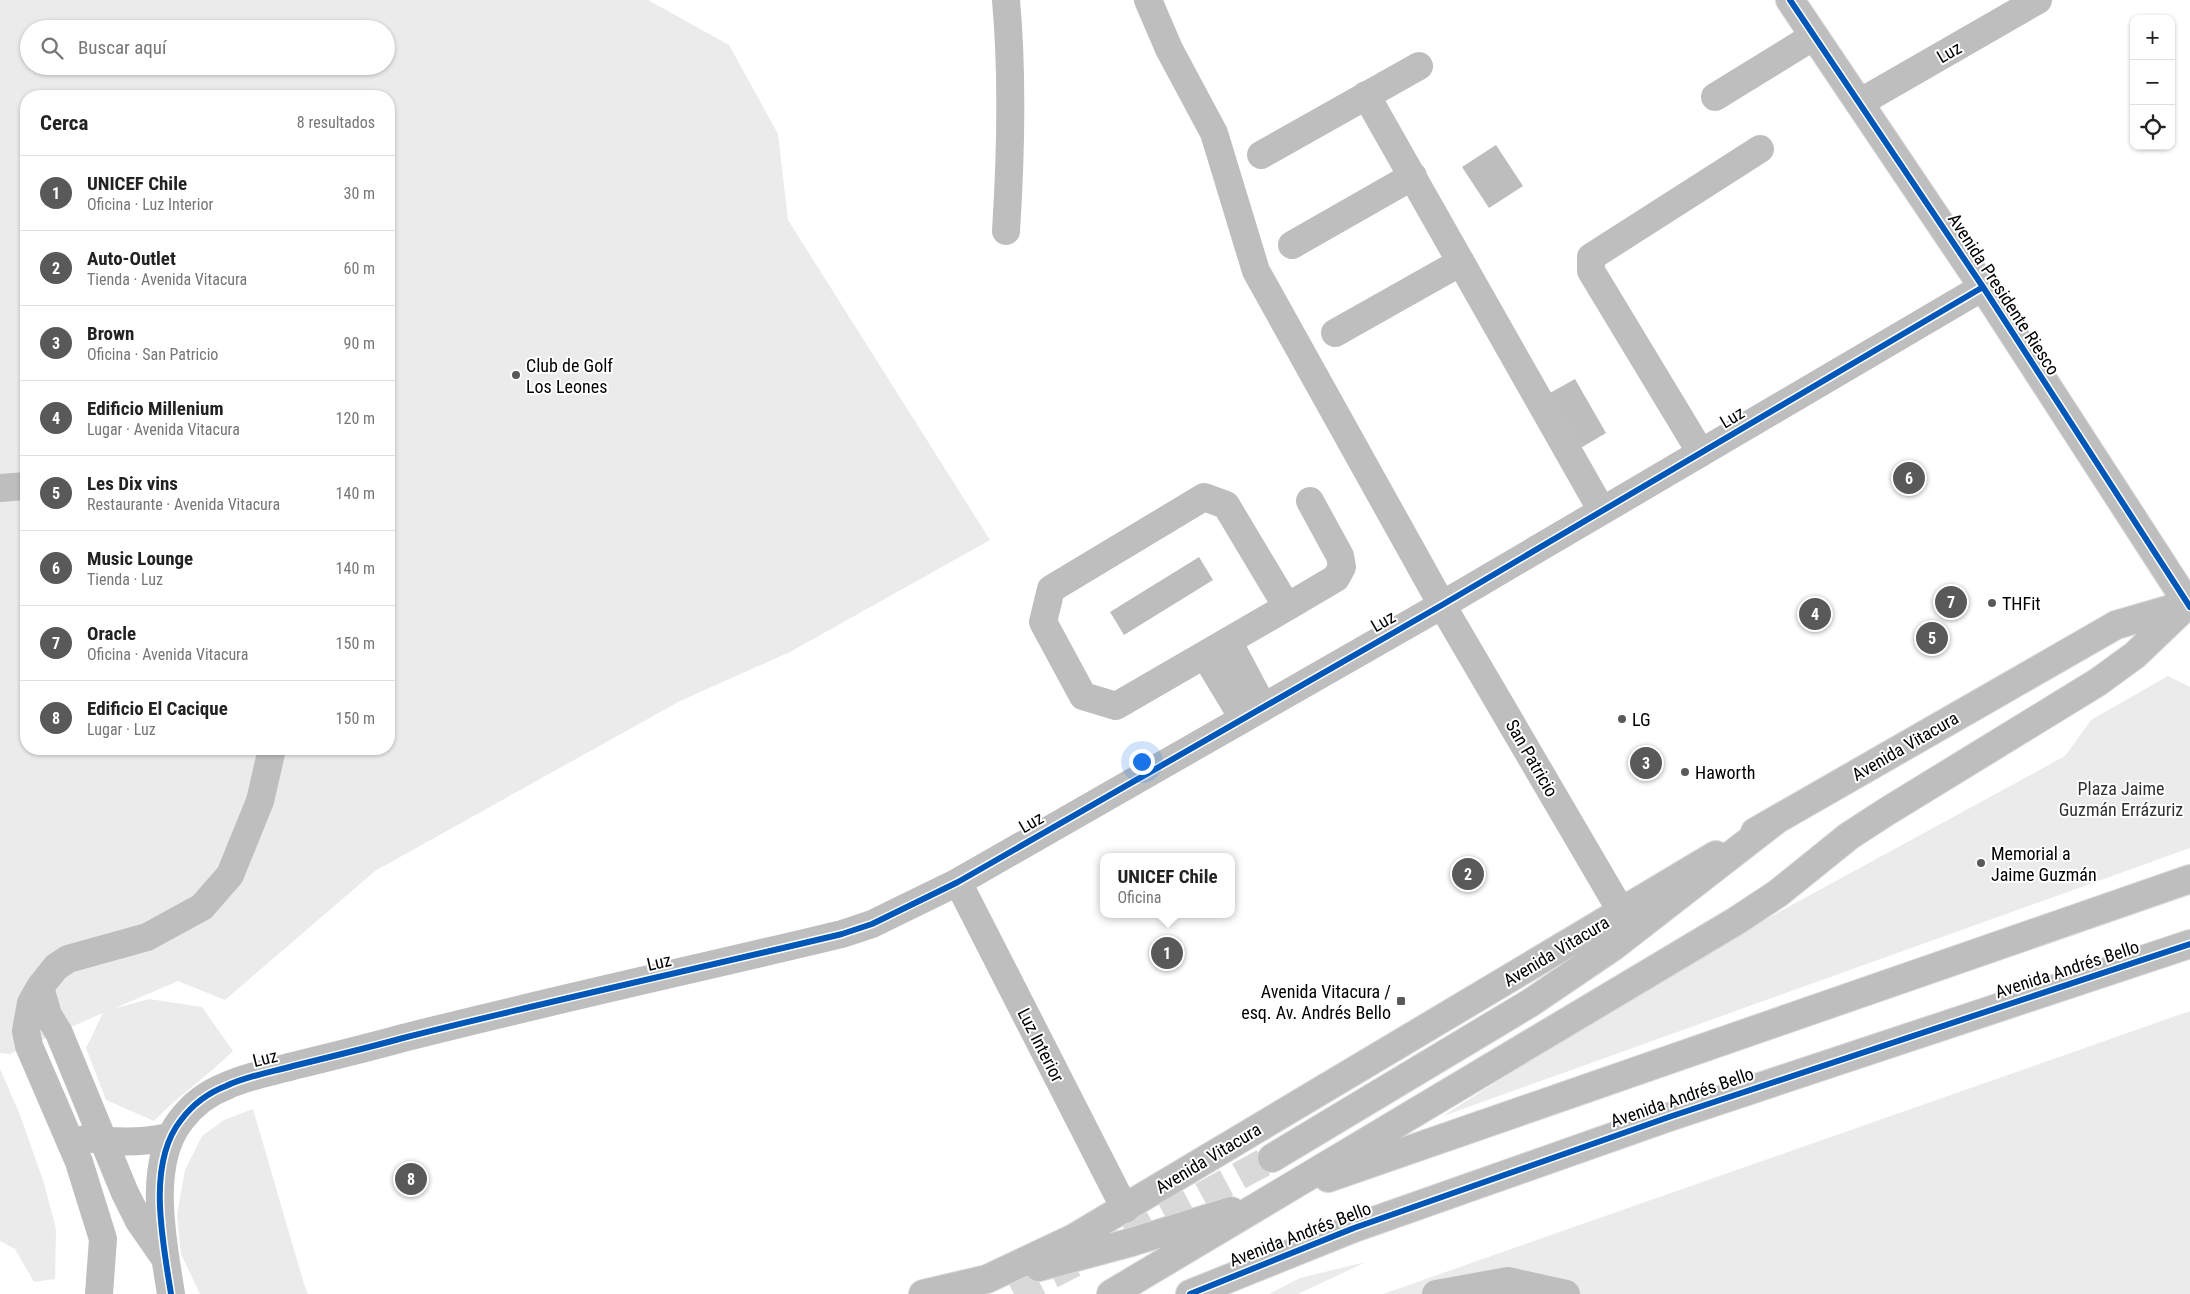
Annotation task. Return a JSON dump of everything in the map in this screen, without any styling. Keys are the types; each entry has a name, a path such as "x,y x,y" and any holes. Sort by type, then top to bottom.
{"main road":[{"path":"1006,0 1011,55 1012,122 1006,231"},
{"name":"San Patricio","path":"1148,0 1169,49 1214,133 1256,271 1442,605 1621,912"},
{"name":"Avenida Presidente Riesco","path":"1790,0 1983,288 2189,605"},
{"name":"Luz","path":"1859,103 2038,0"},
{"path":"1715,97 1814,36"},
{"path":"1261,154 1419,66"},
{"path":"1366,95 1602,510"},
{"path":"1701,453 1590,271 1591,257 1760,149"},
{"path":"1292,245 1413,176"},
{"path":"1335,333 1461,262"},
{"name":"Luz","path":"171,1294 166,1261 160,1176 163,1156 180,1120 193,1106 209,1094 237,1082 452,1026 842,934 872,924 958,882 1442,605 1983,288"},
{"path":"0,488 20,486"},
{"path":"1287,607 1226,505 1204,497 1051,589 1044,622 1083,696 1116,706 1287,607 1336,578 1342,567 1340,556 1310,501"},
{"path":"1111,1294 1657,968 1777,894 1849,836 2098,682 2135,655 2189,605"},
{"name":"Avenida Vitacura","path":"923,1294 987,1279 1074,1238 1775,821 2116,625 2189,605"},
{"path":"1216,648 1253,712"},
{"path":"99,1294 103,1239 79,1162 29,1046 26,1031 31,1003 40,987 56,967 68,959 147,937 202,907 230,875 260,801 271,755"},
{"path":"1272,1158 1530,1002 1614,946 1775,821"},
{"path":"987,1279 1078,1258 1276,1196 2190,880"},
{"name":"Luz Interior","path":"958,882 1125,1209"},
{"name":"Avenida Andrés Bello","path":"1190,1294 1354,1228 1669,1117 2190,944"},
{"path":"40,987 48,1015 59,1032 128,1200 166,1261"},
{"path":"65,1130 83,1137 103,1141 146,1142 170,1138"},
{"path":"1436,1294 1508,1281 1566,1294"}],"green space":[{"name":"Club de Golf Los Leones","path":"0,0 648,0 729,45 778,134 788,220 990,540 790,652 680,701 375,871 225,1000 178,981 113,1009 149,999 202,1007 233,1051 154,1121 106,1100 86,1048 103,1013 10,1054 0,1053"},
{"name":"Plaza Jaime Guzmán Errázuriz","path":"2168,676 2190,687 2190,848 1443,1116 1660,977 2065,756 2091,720"},
{"path":"2190,1011 2190,1294 1383,1294"},
{"path":"0,1069 20,1115 44,1183 56,1229 55,1279 34,1282 15,1249 0,1241"},
{"path":"253,1109 308,1294 200,1294 181,1254 177,1215 185,1170 202,1136 224,1120"},
{"path":"1366,1262 1298,1294 1269,1294 1300,1278"}],"shaded area":[{"path":"1496,145 1523,186 1489,208 1462,167"},
{"path":"1575,379 1606,433 1579,449 1548,394"},
{"path":"1199,557 1213,580 1124,635 1110,612"}],"tunnel":[{"path":"1128,1236 1272,1158"},
{"path":"1014,1294 1074,1263"}],"cycle path":[{"path":"1790,0 1983,287 2190,607"},
{"path":"171,1294 161,1228 160,1181 164,1158 170,1138 181,1120 196,1104 213,1092 259,1074 513,1011 842,934 872,924 958,882 1442,605 1983,287"},
{"path":"1190,1294 1354,1228 1669,1117 2190,944"}],"place":[{"name":"Club de Golf Los Leones","path":"516,375"},
{"name":"Music Lounge","path":"1909,478"},
{"name":"Oracle","path":"1951,602"},
{"name":"THFit","path":"1992,603"},
{"name":"Edificio Millenium","path":"1815,614"},
{"name":"Les Dix vins","path":"1932,638"},
{"name":"LG","path":"1622,719"},
{"name":"Brown","path":"1646,763"},
{"name":"Haworth","path":"1685,772"},
{"name":"Memorial a Jaime Guzmán","path":"1981,863"},
{"name":"Auto-Outlet","path":"1468,874"},
{"name":"UNICEF Chile","path":"1167,953"},
{"name":"Avenida Vitacura / esq. Av. Andrés Bello","path":"1401,1001"},
{"name":"Edificio El Cacique","path":"411,1179"}]}
